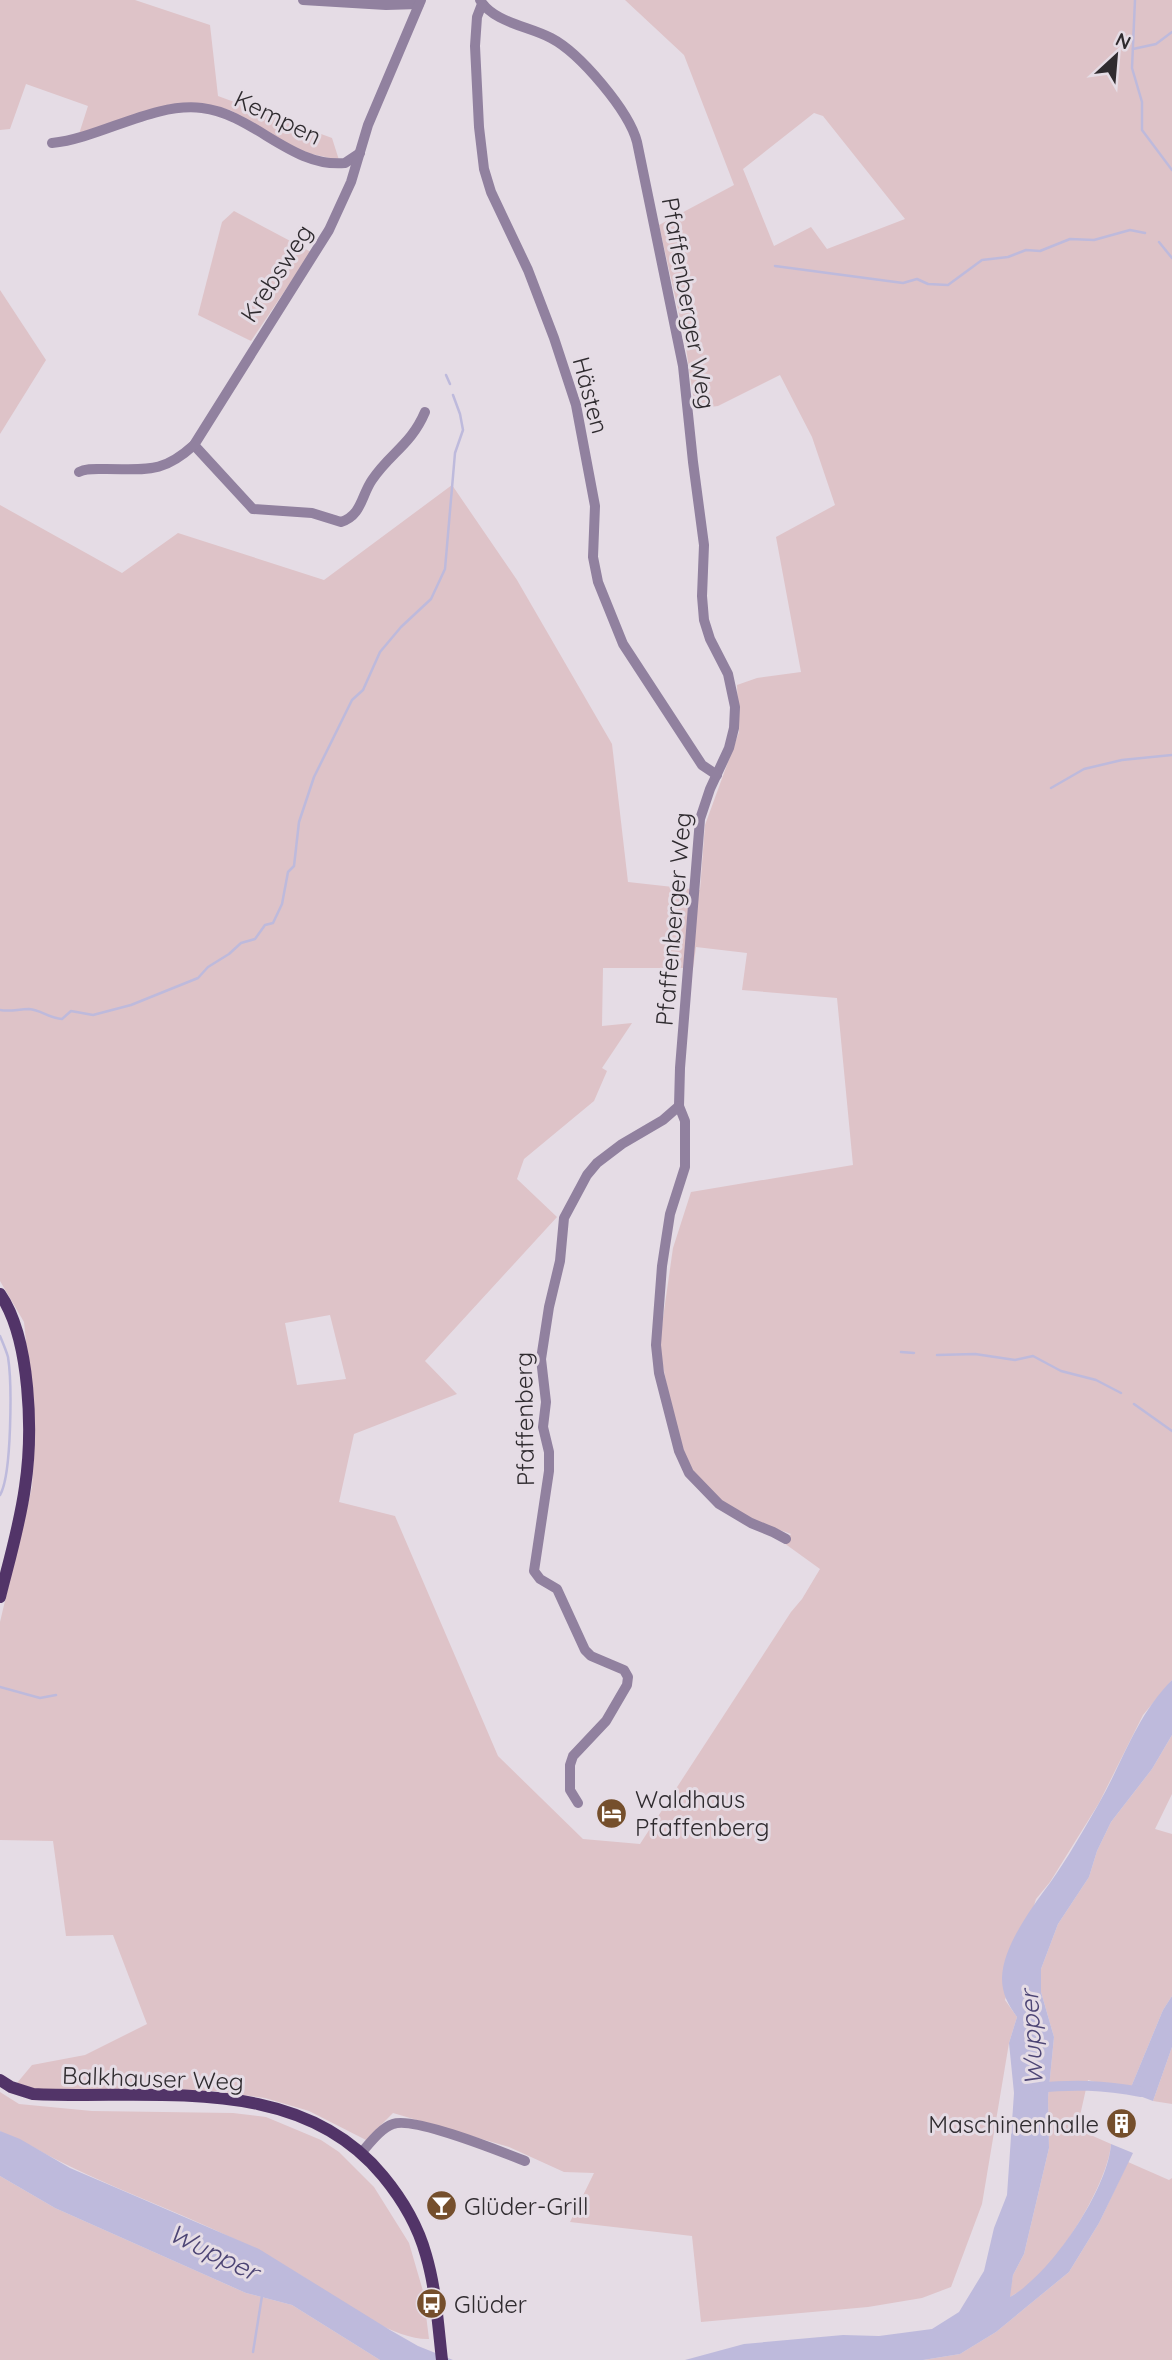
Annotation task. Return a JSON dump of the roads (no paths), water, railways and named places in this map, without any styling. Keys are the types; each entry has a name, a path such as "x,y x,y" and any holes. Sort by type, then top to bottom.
{"main road":[{"path":"0,1294 15,1322 20,1339 28,1434 24,1494 0,1597"},
{"name":"Balkhauser Weg","path":"0,2080 20,2091 33,2094 213,2097 261,2103 307,2118 340,2137 361,2153 390,2185 413,2221 426,2254 435,2297 442,2360"}],"street":[{"path":"303,0 386,5 420,2"},
{"name":"Krebsweg","path":"79,472 93,469 161,468 194,444 322,242 351,182 368,125 420,2"},
{"name":"Hästen","path":"481,2 475,46 484,169 491,192 535,290 573,397 595,506 593,557 598,582 623,644 702,765 717,775"},
{"name":"Pfaffenberger Weg","path":"481,2 500,17 546,35 567,48 599,81 635,135 683,366 692,462 704,545 704,620 710,639 728,674 735,701 735,720 732,740 706,798 700,819 679,1107 685,1121 685,1167 668,1228 656,1345 659,1373 679,1451 689,1473 719,1504 743,1519 786,1539"},
{"name":"Kempen","path":"52,143 81,138 156,114 195,107 226,114 290,150 317,160 345,163 360,152"},
{"path":"194,444 253,509 312,513 339,523 348,520 358,510 370,481 410,440 425,412"},
{"name":"Pfaffenberg","path":"578,1803 570,1790 570,1765 573,1756 606,1721 627,1685 628,1677 624,1670 591,1657 557,1589 540,1579 534,1571 549,1471 549,1452 543,1427 546,1402 541,1359 560,1261 564,1218 587,1175 603,1158 679,1107"},
{"path":"361,2153 387,2126 403,2122 452,2135 525,2161"}],"water":[{"name":"Wupper","path":"1172,1680 1172,1735 1152,1769 1111,1822 1097,1851 1089,1877 1058,1924 1041,1969 1041,1992 1054,2037 1048,2098 1049,2148 1024,2254 1013,2275 1010,2297 1042,2270 1074,2229 1100,2184 1111,2144 1133,2153 1099,2223 1069,2272 996,2332 960,2354 923,2360 685,2360 744,2344 843,2335 879,2336 932,2329 959,2312 984,2271 994,2228 1007,2195 1014,2093 1009,2043 1017,2017 1006,1999 1002,1984 1007,1953 1027,1915 1063,1864 1098,1805 1139,1724"},
{"path":"1172,1996 1172,2047 1153,2101 1129,2092 1163,2010"},
{"name":"Wupper","path":"0,2131 20,2139 70,2168 259,2249 390,2330 418,2346 453,2360 380,2360 292,2305 246,2293 55,2208 0,2176"}],"waterway":[{"path":"1135,0 1132,68 1142,102 1142,130 1172,170"},
{"path":"1133,49 1156,44 1172,32"},
{"path":"775,266 903,283 917,279 928,284 948,285 982,260 1008,257 1026,250 1040,251 1070,239 1094,240 1130,230 1145,233"},
{"path":"1159,242 1172,258"},
{"path":"446,375 450,384"},
{"path":"0,1010 29,1009 62,1019 71,1011 93,1015 131,1005 198,978 208,967 241,943 255,939 265,925 273,923 282,904 288,872 294,866 299,822 314,777 352,700 363,690 380,652 401,627 431,599 445,569 455,453 463,430 453,395"},
{"path":"1051,788 1084,769 1122,760 1172,755"},
{"path":"0,1336 8,1357 10,1386 9,1449 0,1495"},
{"path":"901,1352 914,1353"},
{"path":"937,1355 975,1354 1015,1360 1033,1356 1061,1371 1096,1380 1121,1393"},
{"path":"1134,1404 1172,1431"},
{"path":"0,1687 40,1698 56,1695"},
{"name":"Wupper","path":"1036,2088 1088,2086 1141,2092"},
{"path":"253,2352 262,2296"}],"place":[{"name":"Waldhaus Pfaffenberg","path":"612,1813"},
{"name":"Maschinenhalle","path":"1122,2124"},
{"name":"Glüder-Grill","path":"441,2206"},
{"name":"Glüder","path":"431,2304"}]}
